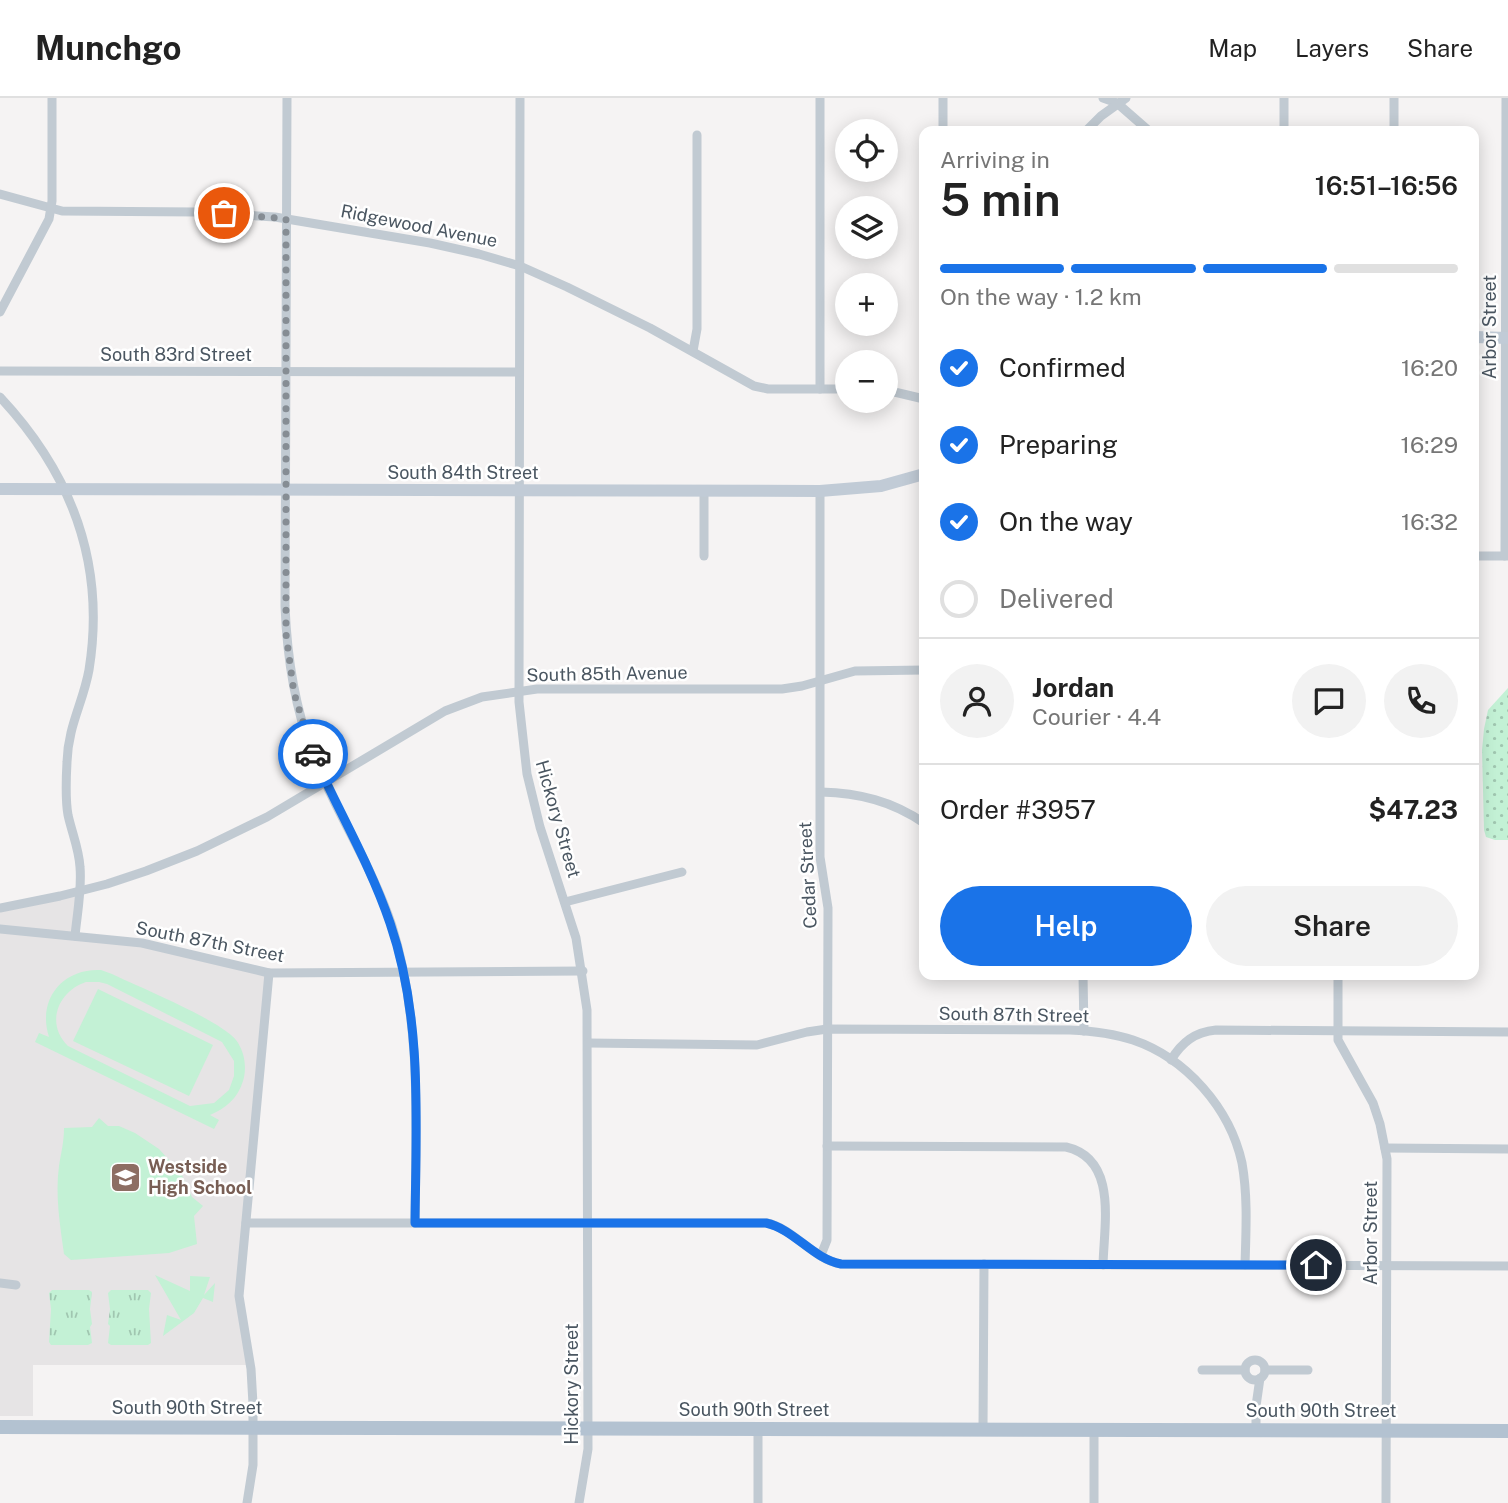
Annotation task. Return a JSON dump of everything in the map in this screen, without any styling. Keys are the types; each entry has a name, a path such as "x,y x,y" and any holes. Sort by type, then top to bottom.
{"main road":[{"path":"1479,337 1507,338"},
{"name":"South 84th Street","path":"0,489 820,491 872,488 919,475"},
{"name":"South 90th Street","path":"0,1427 1508,1431"}],"street":[{"path":"0,312 47,224 51,209 52,98"},
{"path":"287,98 285,606 289,662 303,726 325,782 375,882 391,925 403,972 411,1011 415,1052 415,1223"},
{"name":"Hickory Street","path":"520,98 521,735 540,827 576,938 583,971 588,1043 588,1429 587,1459 579,1503"},
{"path":"820,98 820,389"},
{"path":"943,98 943,126"},
{"path":"1103,98 1121,101 1144,126"},
{"path":"1284,98 1284,126"},
{"path":"1394,98 1394,126"},
{"name":"Arbor Street","path":"1506,98 1507,556"},
{"path":"1092,126 1121,101"},
{"path":"693,351 697,329 697,135"},
{"name":"Ridgewood Avenue","path":"0,194 51,209 197,212 286,219 430,243 520,266 693,351 754,386 768,389 835,389"},
{"name":"South 83rd Street","path":"0,371 519,372"},
{"path":"898,393 919,398"},
{"path":"0,397 26,428 70,498 82,537 92,604 89,667 71,728 66,762 67,804 79,861 75,936"},
{"path":"704,556 705,491"},
{"name":"Cedar Street","path":"820,491 820,857 828,908 827,1240 821,1255"},
{"path":"1479,556 1507,556"},
{"name":"South 85th Avenue","path":"0,908 79,892 138,874 197,851 267,817 445,711 482,697 520,690 782,689 864,670 919,670"},
{"path":"821,792 877,799 919,819"},
{"path":"565,902 682,872"},
{"name":"South 87th Street","path":"0,929 149,944 269,973 583,971"},
{"path":"247,1503 253,1465 251,1369 239,1300 269,973"},
{"path":"1083,980 1084,1031"},
{"name":"Arbor Street","path":"1338,980 1337,1031 1340,1046 1373,1103 1385,1148 1388,1177 1386,1503"},
{"name":"South 87th Street","path":"588,1043 751,1045 827,1029 1084,1031 1130,1039 1171,1060 1191,1076 1209,1096 1226,1122 1236,1144 1245,1188 1245,1265"},
{"path":"1171,1060 1187,1040 1207,1031 1508,1032"},
{"path":"827,1146 1066,1147 1082,1153 1093,1162 1101,1176 1104,1190 1103,1265"},
{"path":"1385,1148 1508,1149"},
{"path":"246,1223 766,1223 778,1227 821,1255 841,1264 1508,1266"},
{"path":"984,1264 984,1430"},
{"path":"0,1283 16,1285"},
{"path":"1202,1370 1255,1374 1308,1370"},
{"path":"1255,1374 1256,1430"},
{"path":"758,1429 758,1503"},
{"path":"1094,1430 1094,1503"}],"shaded area":[{"name":"Westside High School","path":"79,892 76,936 128,941 269,973 239,1296 251,1365 33,1365 33,1416 0,1416 0,908"}],"green space":[{"path":"1508,688 1508,840 1495,840 1486,837 1484,830 1482,750 1488,710"},
{"path":"101,970 159,995 214,1023 236,1040 244,1060 243,1081 231,1102 210,1115 219,1120 214,1129 35,1042 39,1033 49,1037 47,1011 56,989 75,974","holes":["86,982 99,982 222,1042 234,1061 234,1076 229,1090 214,1103 190,1106 68,1046 57,1028 56,1018 62,1000 76,986"]},
{"path":"98,989 213,1045 189,1096 73,1041"},
{"path":"99,1118 108,1126 119,1126 135,1133 159,1149 181,1173 192,1197 203,1206 194,1216 197,1244 169,1253 71,1260 64,1254 58,1188 64,1128 92,1127"},
{"path":"155,1275 190,1291 190,1276 210,1277 204,1295 215,1283 213,1302 203,1298 194,1313 163,1336 167,1315 181,1320"},
{"path":"52,1290 92,1292 92,1343 51,1345 49,1293"},
{"path":"111,1290 148,1290 151,1293 151,1343 108,1343 108,1293"}],"way so far":[{"path":"224,213 286,219 286,634 294,693 313,754"}],"place":[{"name":"Westside High School","path":"125,1177"}],"route":[{"path":"313,754 375,882 391,925 406,981 415,1052 415,1223 766,1223 778,1227 830,1261 841,1264 1316,1265"}]}
